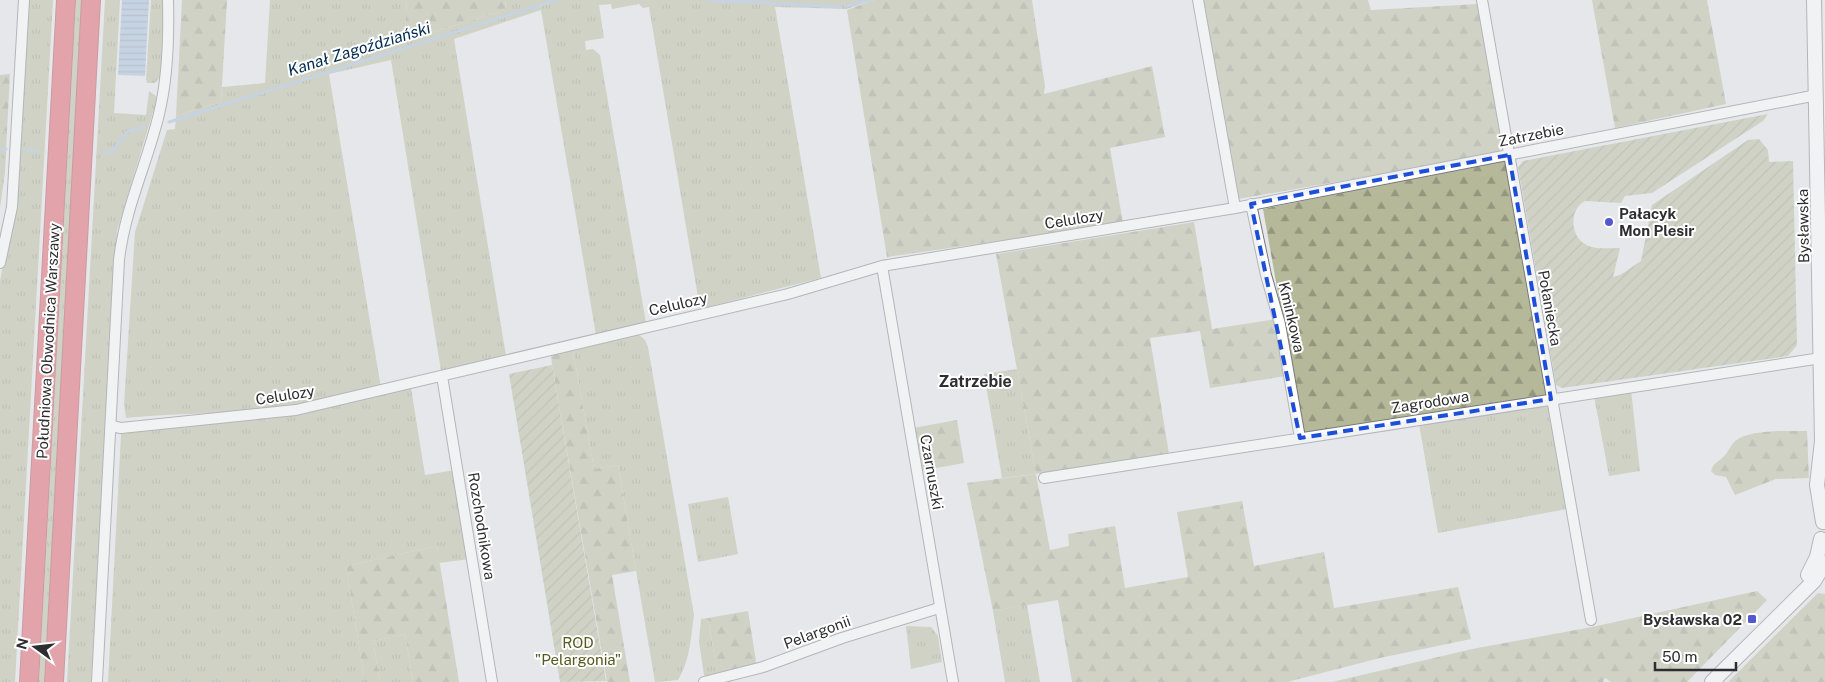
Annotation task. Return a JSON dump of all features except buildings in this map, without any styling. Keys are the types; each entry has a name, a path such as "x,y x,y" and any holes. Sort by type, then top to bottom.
{"highway":[{"name":"Południowa Obwodnica Warszawy","path":"29,682 66,0"},
{"name":"Południowa Obwodnica Warszawy","path":"54,682 91,0"}],"street":[{"path":"0,263 12,207 24,0"},
{"path":"97,682 122,237 126,216 163,98 166,73 168,0"},
{"path":"1198,0 1235,208"},
{"name":"Połaniecka","path":"1482,0 1591,620"},
{"name":"Bysławska","path":"1814,0 1822,353 1822,451 1825,482"},
{"name":"Zatrzebie","path":"1251,204 1816,95"},
{"name":"Celulozy","path":"111,426 121,428 296,410 788,294 882,266 1251,204"},
{"name":"Kminkowa","path":"1251,204 1266,276 1280,324 1300,438"},
{"name":"Czarnuszki","path":"882,266 953,682"},
{"name":"Zagrodowa","path":"1044,478 1551,399 1822,353"},
{"name":"Rozchodnikowa","path":"442,376 492,682"},
{"name":"Bysławska","path":"1799,593 1823,542 1820,529 1824,521 1817,485 1822,451"},
{"path":"1712,682 1799,593 1823,572"},
{"name":"Pelargonii","path":"704,682 763,667 842,638 939,608"}],"highlighted area":[{"path":"1509,155 1551,399 1300,438 1251,204"}],"green space":[{"path":"29,0 53,0 15,682 0,682 0,281 19,181"},
{"path":"76,0 82,0 44,682 39,682"},
{"path":"105,0 120,0 114,113 146,115 149,91 157,99 117,231 91,682 67,682"},
{"path":"151,0 165,0 161,76 155,83 147,83 146,79"},
{"path":"182,0 227,0 221,102 176,116"},
{"path":"270,0 407,0 404,41 505,10 506,0 874,0 847,9 775,7 821,278 700,309 649,7 643,8 639,4 612,9 611,4 599,5 604,38 585,41 586,50 593,49 600,55 646,323 596,335 541,10 454,39 506,356 441,371 391,60 329,74 381,388 282,409 126,418 124,404 135,232 167,130 175,129 176,116 221,102 222,87 265,83"},
{"path":"407,0 506,0 505,10 404,41"},
{"path":"874,0 1032,0 1045,86 1044,94 1152,66 1165,137 1110,148 1123,223 887,257 847,10"},
{"path":"1202,0 1368,0 1371,10 1478,4 1503,144 1497,154 1238,199"},
{"path":"1592,0 1707,0 1726,104 1615,128"},
{"path":"10,74 7,131 0,132 0,75"},
{"path":"1768,114 1763,121 1652,193 1625,196 1621,203 1585,201 1576,210 1573,223 1576,235 1585,244 1593,247 1620,248 1613,277 1620,275 1641,261 1652,205 1748,140 1759,139 1768,150 1769,162 1793,161 1797,345 1788,356 1562,388 1556,385 1518,167 1523,161"},
{"path":"7,131 5,173 0,208 0,132"},
{"path":"1505,160 1547,395 1303,433 1263,209"},
{"path":"1194,222 1212,329 1276,319 1286,376 1210,388 1200,331 1150,338 1169,454 1036,474 996,254"},
{"path":"638,334 645,340 648,347 694,615 688,657 678,680 655,682 618,465 594,469 573,350"},
{"path":"573,350 594,469 618,465 636,571 612,575 630,682 607,682 552,365 551,355"},
{"name":"ROD \"Pelargonia\"","path":"552,365 606,681 560,682 509,374"},
{"path":"1017,369 1036,474 1002,478 984,374"},
{"path":"411,388 425,475 455,470 470,559 439,563 437,546 346,566 365,682 108,682 121,434 207,422 299,414"},
{"path":"1631,390 1640,471 1609,476 1594,396"},
{"path":"1549,403 1567,509 1438,533 1419,424"},
{"path":"957,420 964,463 920,471 913,428"},
{"path":"1807,431 1809,478 1776,479 1735,495 1726,477 1715,475 1711,471 1713,466 1724,456 1735,441 1742,437 1759,433"},
{"path":"1036,474 1050,550 1069,546 1068,534 1115,526 1125,588 1188,577 1177,512 1242,501 1254,566 1324,552 1334,608 1458,587 1471,639 1380,658 1287,682 1072,682 1058,600 993,611 967,483"},
{"path":"728,497 738,554 698,562 688,504"},
{"path":"437,546 459,682 413,682 405,634 373,641 380,682 365,682 346,566"},
{"path":"1757,591 1767,600 1687,682 1611,682 1605,678 1603,682 1332,682 1472,649 1592,627"},
{"path":"1818,593 1825,594 1825,682 1728,682"},
{"path":"1027,605 1040,682 1005,682 993,611"},
{"path":"748,611 757,667 718,677 708,618"},
{"path":"708,618 718,677 706,677 704,675 699,642 701,619"},
{"path":"906,626 931,627 938,636 942,662 911,669"},
{"path":"405,634 413,682 380,682 373,641"}],"water":[{"path":"122,0 149,0 145,76 118,75"}],"waterway":[{"name":"Kanał Zagoździański","path":"169,122 557,0"},
{"name":"Kanał Zagoździański","path":"708,0 841,7"},
{"name":"Kanał Zagoździański","path":"846,6 870,0"},
{"name":"Kanał Zagoździański","path":"104,153 112,152 127,132 145,127"},
{"name":"Kanał Zagoździański","path":"0,149 6,149"},
{"name":"Kanał Zagoździański","path":"24,150 38,151"}],"place":[{"name":"Pałacyk Mon Plesir","path":"1609,222"},
{"name":"Bysławska 02","path":"1752,619"}],"district":[{"name":"Zatrzebie","path":"975,381"}]}
